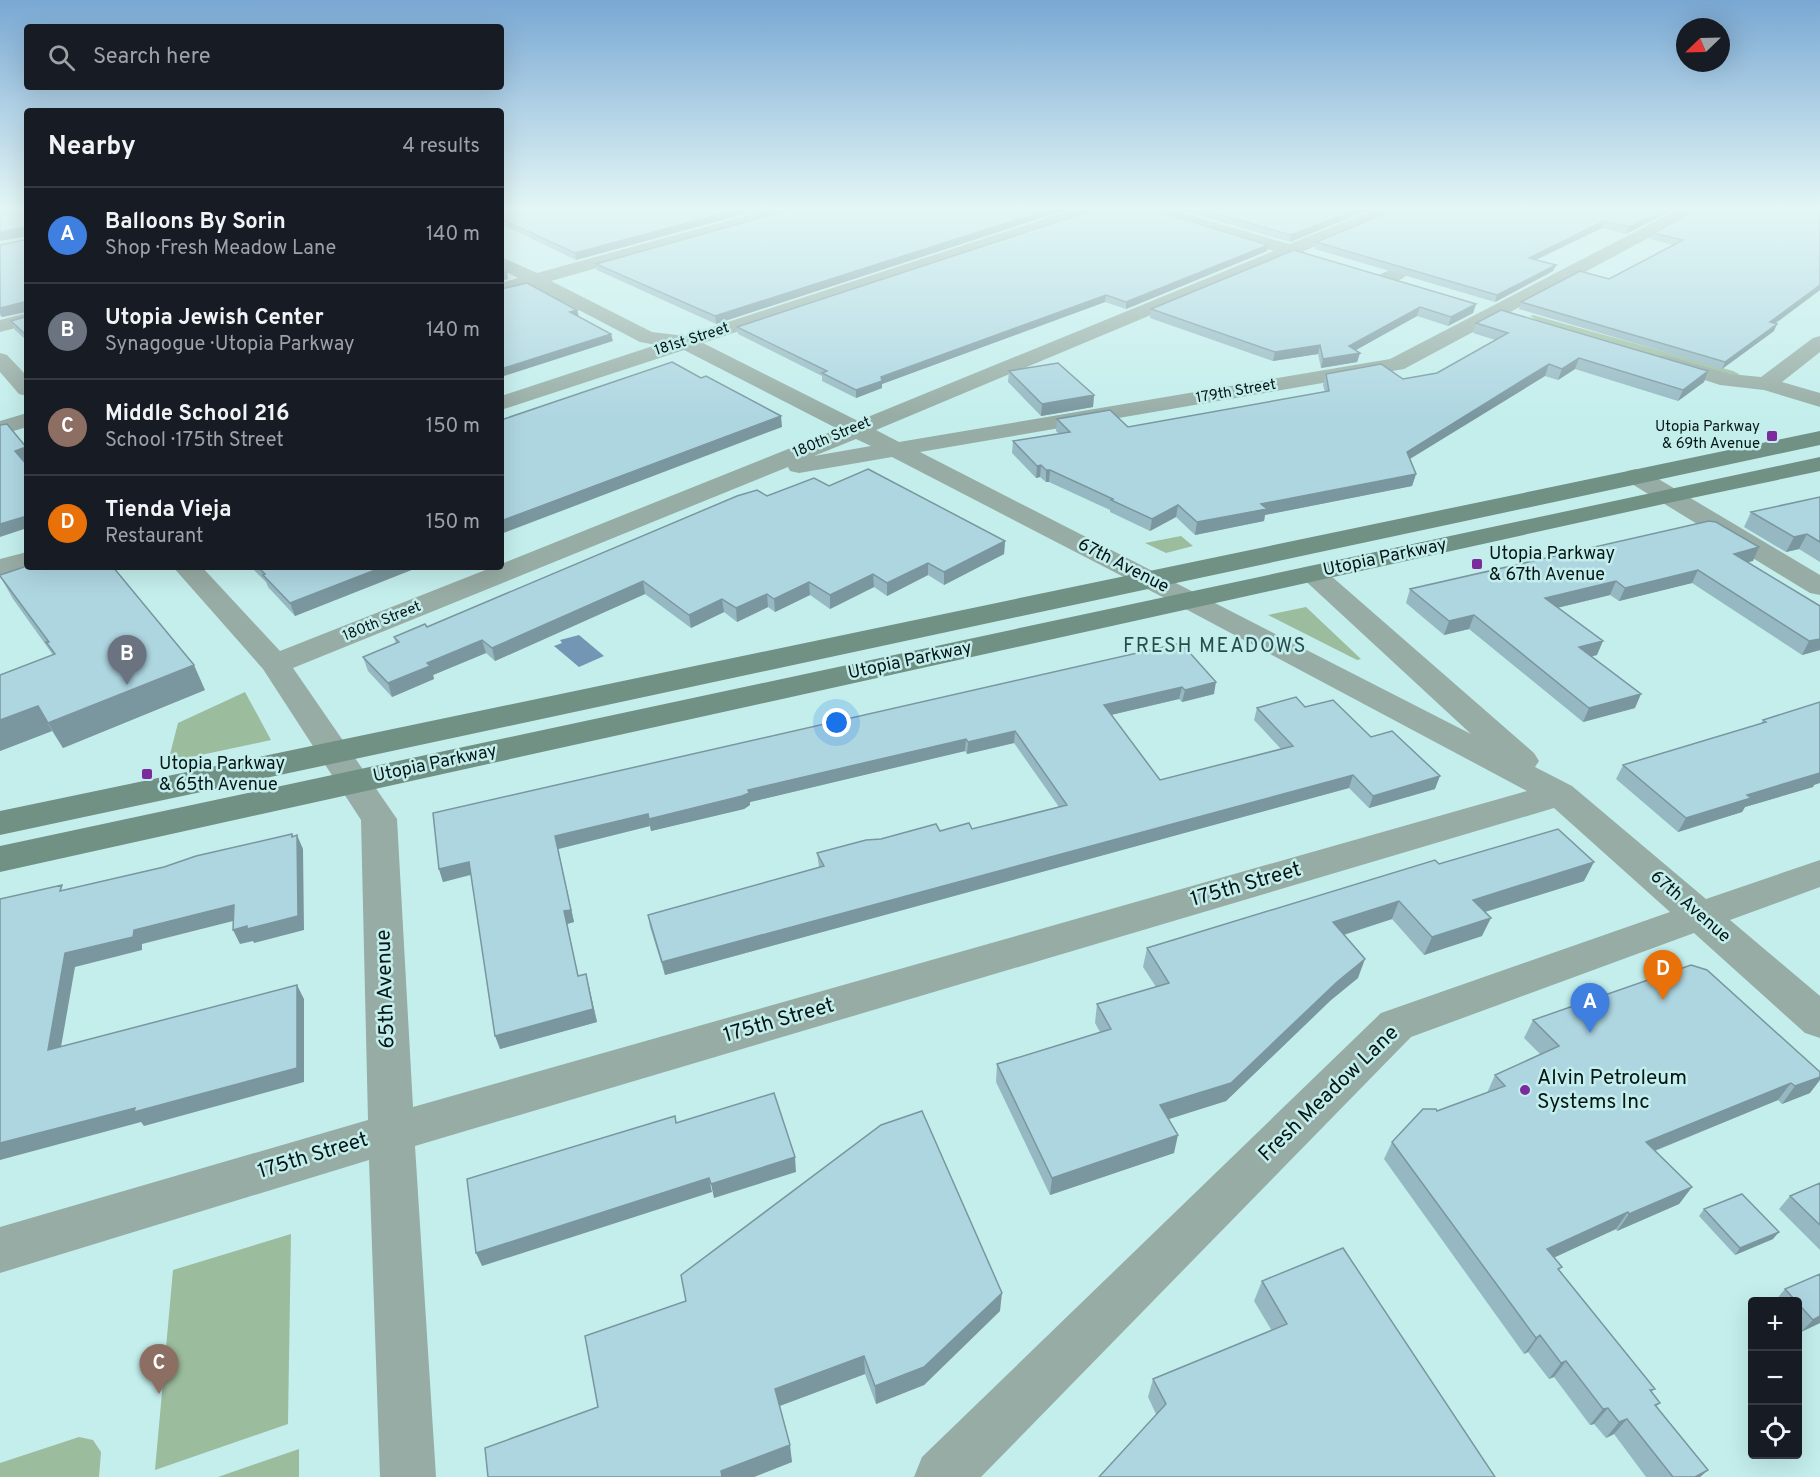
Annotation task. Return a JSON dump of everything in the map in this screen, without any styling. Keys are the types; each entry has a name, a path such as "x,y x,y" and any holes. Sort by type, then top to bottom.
{"main road":[{"name":"Utopia Parkway","path":"0,859 344,767 1150,580 1820,438"},
{"name":"Utopia Parkway","path":"0,823 344,767 1190,600 1820,464"}],"street":[{"path":"504,287 535,279"},
{"name":"67th Avenue","path":"535,279 647,338 685,342"},
{"path":"573,279 601,293"},
{"name":"181st Street","path":"504,402 878,279"},
{"name":"180th Street","path":"275,664 750,474 854,429 1243,279"},
{"name":"179th Street","path":"750,474 1396,364 1558,279"},
{"path":"0,326 24,320"},
{"name":"67th Avenue","path":"654,320 675,331 685,342 1190,600 1560,794"},
{"path":"1766,384 1820,342"},
{"path":"1652,351 1728,380 1766,384 1820,400"},
{"path":"0,359 24,386"},
{"path":"0,428 24,421"},
{"path":"1636,476 1820,586"},
{"path":"0,568 24,561"},
{"name":"65th Avenue","path":"190,570 275,664 379,819 408,1477"},
{"name":"67th Avenue","path":"1312,574 1820,1021"},
{"name":"175th Street","path":"0,1250 392,1133 1560,794"},
{"name":"Fresh Meadow Lane","path":"942,1477 1396,1025 1820,873"}],"green space":[{"path":"1530,316 1739,374 1738,377 1725,376 1537,320"},
{"path":"1181,536 1193,546 1166,553 1145,543"},
{"path":"1306,607 1361,659 1357,660 1268,615"},
{"path":"245,692 271,740 168,762 178,723"},
{"path":"291,1234 288,1424 155,1470 173,1270"},
{"path":"79,1437 93,1440 101,1452 99,1477 0,1477 0,1463"},
{"path":"299,1449 299,1477 218,1477"}],"water":[{"path":"579,635 604,656 579,667 554,646 562,643 560,640"}],"building":[{"path":"0,279 24,279 24,302 0,308"},
{"path":"630,279 831,279 715,316"},
{"path":"883,279 1183,279 1126,302 1106,295 881,377 882,381 856,390 822,373 827,371 737,327"},
{"path":"1224,279 1391,279 1476,304 1451,317 1420,307 1349,346 1360,353 1323,359 1320,345 1275,352 1151,309"},
{"path":"1442,279 1529,279 1497,295"},
{"path":"1565,279 1820,279 1820,285 1770,322 1777,324 1725,362 1521,302"},
{"path":"527,283 577,310 570,312 611,334 504,368 504,288"},
{"path":"1501,310 1708,371 1683,390 1579,358 1562,369 1549,364 1407,452 1416,474 1261,504 1267,509 1197,522 1178,505 1152,519 1046,470 1041,465 1037,466 1013,441 1070,432 1057,419 1110,410 1128,427 1329,391 1326,374 1381,364 1403,379 1437,373 1508,333 1476,323"},
{"path":"24,317 24,333 11,321"},
{"path":"672,362 701,378 706,376 781,416 504,520 504,419"},
{"path":"1058,363 1094,395 1042,404 1009,371"},
{"path":"7,424 24,445 24,448 15,451 24,462 24,517 0,524 0,425"},
{"path":"868,469 1005,541 944,572 928,563 887,583 873,574 830,595 809,582 774,599 767,594 736,608 722,599 689,615 643,581 492,648 482,640 427,663 430,666 388,683 363,657 399,642 394,637 425,624 427,627 737,496 757,490 767,496 814,478 829,486"},
{"path":"1820,497 1820,542 1807,534 1794,537 1751,512"},
{"path":"1709,521 1716,522 1759,547 1734,554 1820,606 1820,639 1809,641 1698,570 1625,588 1616,581 1545,598 1603,641 1579,647 1641,694 1589,708 1474,615 1449,621 1410,589"},
{"path":"24,567 24,570 115,570 194,665 48,723 38,706 0,720 0,675 55,654 46,642 49,642 0,575"},
{"path":"261,570 375,570 290,603 263,575 265,574"},
{"path":"1181,643 1216,682 1185,690 1182,687 1104,705 1160,780 1293,746 1257,708 1296,697 1305,707 1333,700 1371,737 1392,731 1440,776 1373,796 1353,775 662,962 648,915 824,866 817,853 866,840 881,839 936,824 940,831 969,823 972,829 1067,805 1015,731 968,742 966,739 748,790 749,793 742,796 649,819 648,814 555,836 571,910 564,911 578,976 586,974 593,1009 495,1036 469,862 439,869 433,813"},
{"path":"1820,702 1820,773 1747,795 1751,798 1686,818 1623,765 1766,722 1763,720"},
{"path":"1558,829 1594,862 1473,900 1491,918 1432,937 1399,901 1333,922 1365,959 1337,982 1231,1083 1160,1105 1178,1135 1052,1178 997,1064 1111,1029 1097,1004 1169,983 1147,948 1435,860 1439,864"},
{"path":"292,834 292,837 297,835 298,916 247,929 247,926 233,930 234,905 134,930 133,937 65,953 48,1050 297,985 297,1068 134,1112 135,1108 0,1143 0,899 62,885 60,891"},
{"path":"1691,965 1707,970 1820,1072 1820,1077 1795,1086 1791,1083 1646,1142 1692,1187 1629,1214 1628,1212 1547,1249 1562,1267 1558,1269 1655,1389 1650,1390 1660,1403 1655,1405 1708,1470 1695,1477 1673,1477 1627,1419 1619,1422 1608,1408 1603,1409 1566,1361 1561,1363 1540,1335 1536,1338 1392,1142 1423,1109 1436,1109 1437,1111 1505,1086 1495,1075 1559,1046 1533,1020"},
{"path":"774,1093 795,1157 711,1184 709,1178 476,1253 467,1179 675,1116 676,1123"},
{"path":"922,1111 1002,1293 924,1367 875,1386 864,1356 775,1389 790,1445 721,1471 722,1477 488,1477 485,1448 598,1407 585,1336 686,1301 681,1275 881,1125"},
{"path":"1820,1183 1820,1225 1790,1196"},
{"path":"1742,1194 1779,1232 1740,1248 1704,1209"},
{"path":"1343,1248 1495,1477 1099,1477 1166,1404 1153,1379 1287,1324 1262,1281"},
{"path":"1820,1274 1820,1316 1813,1320 1802,1308 1802,1297 1792,1297 1785,1289"}],"place":[{"name":"Utopia Parkway & 69th Avenue","path":"1772,436"},
{"name":"Utopia Parkway & 67th Avenue","path":"1477,564"},
{"name":"Utopia Jewish Center","path":"127,685"},
{"name":"Utopia Parkway & 65th Avenue","path":"147,774"},
{"name":"Tienda Vieja","path":"1663,1000"},
{"name":"Balloons By Sorin","path":"1590,1033"},
{"name":"Alvin Petroleum Systems Inc","path":"1525,1090"},
{"name":"Middle School 216","path":"159,1394"}],"district":[{"name":"FRESH MEADOWS","path":"1215,647"}]}
